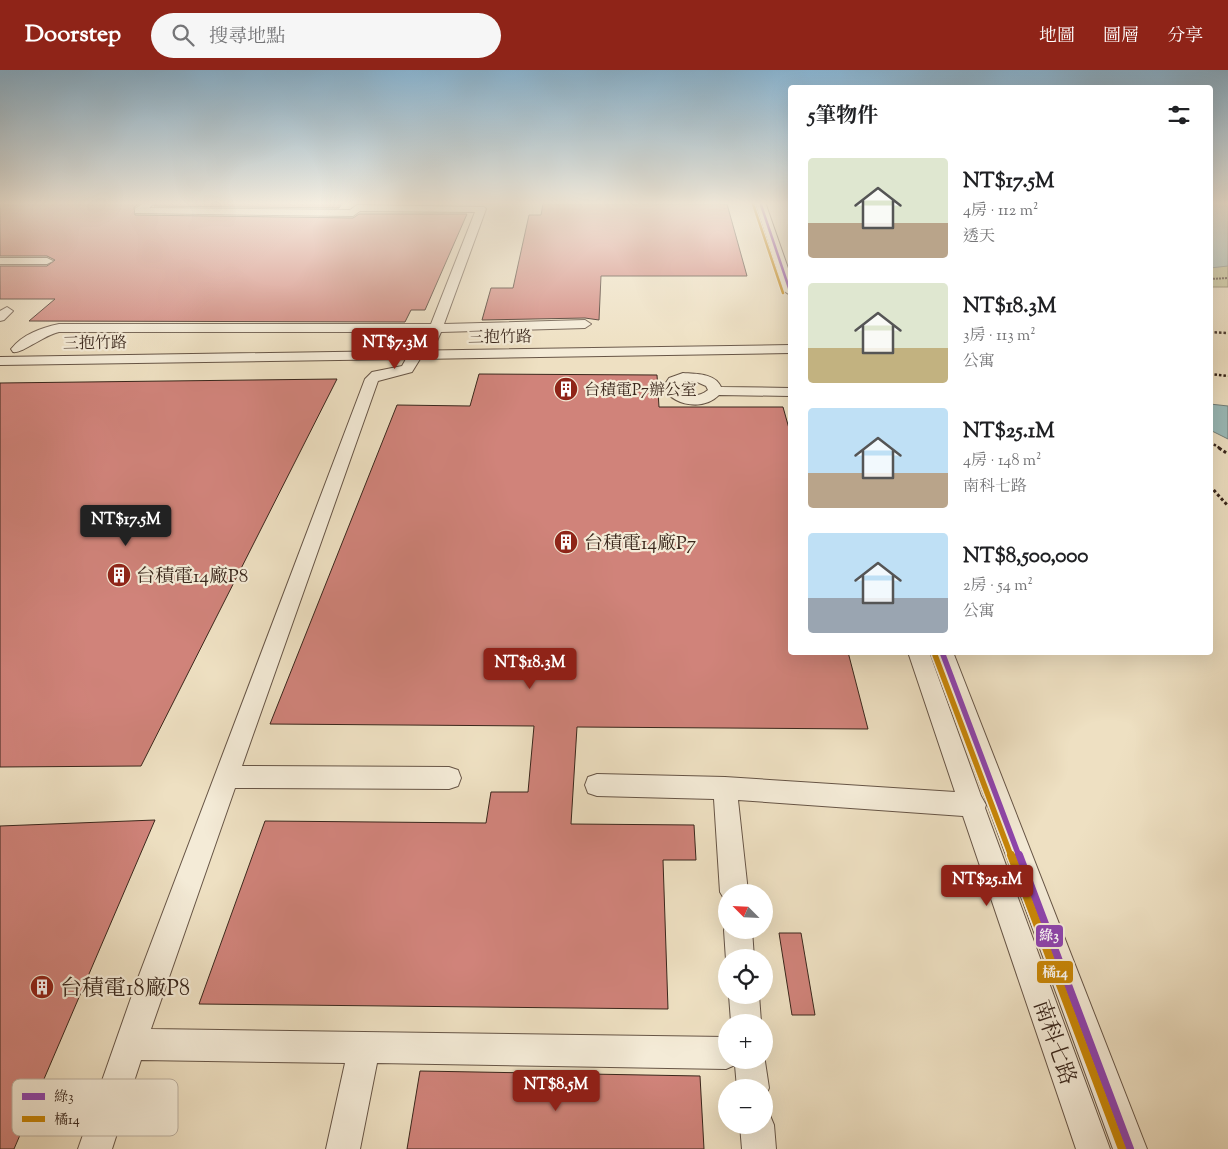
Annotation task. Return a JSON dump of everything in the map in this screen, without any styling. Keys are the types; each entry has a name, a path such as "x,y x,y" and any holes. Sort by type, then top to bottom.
{"street":[{"path":"119,1079 226,777 372,379 377,375 407,369 422,350 435,328 464,252"},
{"path":"777,252 788,285"},
{"path":"0,261 47,261"},
{"path":"18,348 28,338 59,328 435,328 585,324"},
{"name":"三抱竹路","path":"0,361 788,340"},
{"name":"三抱竹路","path":"0,349 788,349"},
{"path":"715,391 788,392"},
{"name":"南科七路","path":"919,655 974,805 1093,1149"},
{"name":"南科七路","path":"943,655 1130,1149"},
{"path":"226,777 449,778"},
{"path":"597,785 725,788 974,805"},
{"path":"725,788 733,884"},
{"path":"131,1044 718,1053"},
{"path":"343,1149 364,1048"},
{"path":"758,1134 759,1149"},
{"path":"96,1149 100,1136"}],"path":[{"path":"1213,279 1228,278"},
{"path":"1213,332 1228,333"},
{"path":"1213,374 1228,376"},
{"path":"1213,444 1228,454"},
{"path":"1213,489 1228,506"}],"green space":[{"path":"1213,252 1228,252 1228,287 1213,287"}],"water":[{"path":"1213,252 1228,252 1228,266 1213,268"},
{"path":"1213,404 1228,406 1228,439 1213,432"}],"building":[{"path":"0,252 450,252 425,310 411,310 405,322 29,321 55,299 0,299 0,266 47,266 55,260 47,256 0,256"},
{"path":"521,252 740,252 747,276 601,276 599,320 585,318 482,320 491,288 513,288"},
{"name":"台積電14廠P7","path":"479,374 657,375 659,407 783,407 788,425 788,655 849,655 868,729 577,727 571,824 694,825 696,860 663,860 668,1009 199,1004 265,821 486,823 491,792 528,792 534,726 270,724 397,405 470,406"},
{"name":"台積電14廠P8","path":"337,379 141,766 0,767 0,383"},
{"name":"台積電18廠P8","path":"155,820 44,1079 12,1079 12,1136 20,1136 14,1149 0,1149 0,826"},
{"path":"779,933 801,933 815,1015 792,1015"},
{"path":"420,1071 700,1076 704,1149 407,1149"}],"transit line":[{"name":"橘14","path":"769,252 783,293"},
{"name":"綠3","path":"777,252 788,285"},
{"name":"橘14","path":"935,655 1122,1149"},
{"name":"綠3","path":"943,655 1130,1149"}],"place":[{"name":"台積電P7辦公室","path":"566,389"},
{"name":"台積電14廠P7","path":"566,542"},
{"name":"台積電14廠P8","path":"119,575"},
{"name":"台積電18廠P8","path":"42,987"}]}
